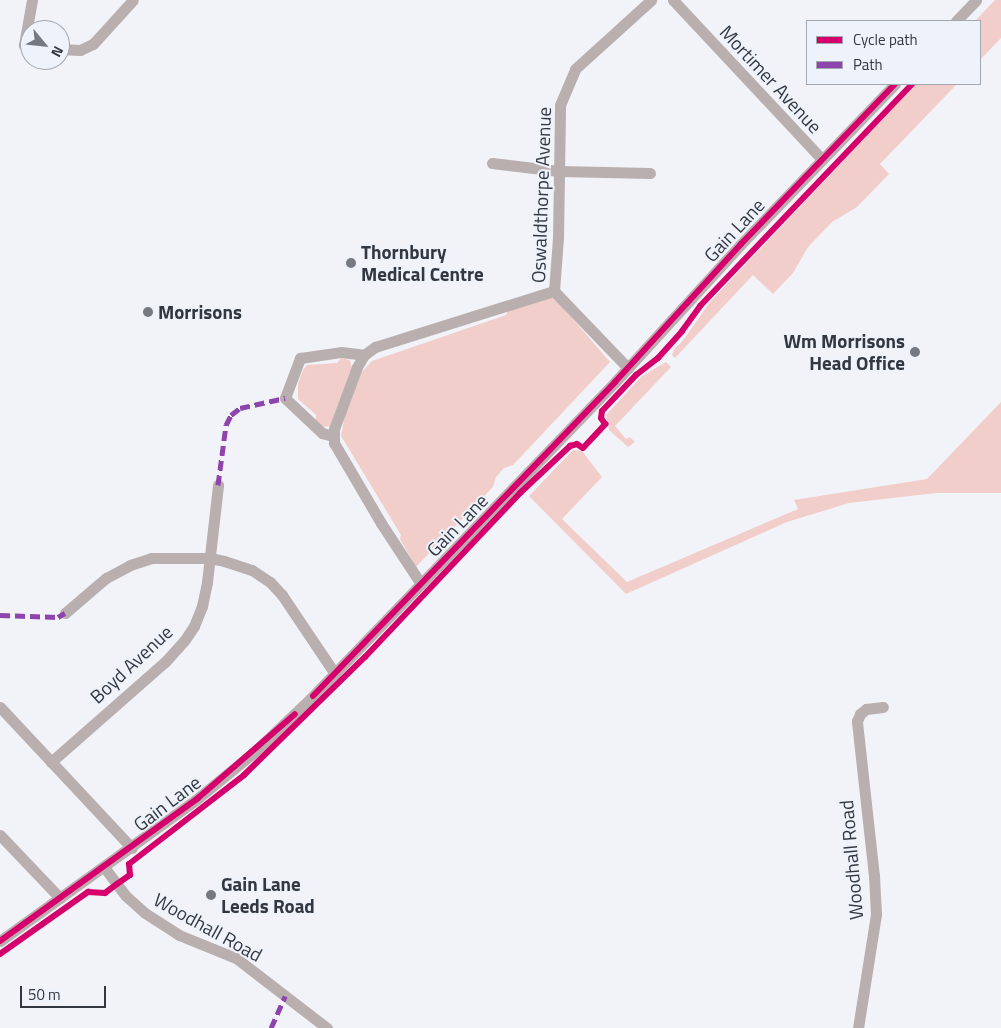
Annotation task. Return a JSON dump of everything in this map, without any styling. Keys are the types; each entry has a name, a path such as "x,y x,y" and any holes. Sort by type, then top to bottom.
{"street":[{"path":"28,20 32,0"},
{"path":"70,50 80,50 93,44 133,0"},
{"name":"Oswaldthorpe Avenue","path":"628,368 554,291 558,238 560,105 575,69 651,0"},
{"name":"Mortimer Avenue","path":"673,0 822,159"},
{"path":"957,20 976,0"},
{"name":"Gain Lane","path":"0,941 132,848 198,798 246,758 334,674 628,368 822,159 894,85"},
{"path":"492,164 559,170 650,173"},
{"path":"421,584 381,524 334,443 333,436 357,367 364,355 375,347 554,291"},
{"path":"333,436 322,433 285,398 300,358 341,352 364,355"},
{"name":"Boyd Avenue","path":"51,762 165,662 184,641 202,606 210,558 218,485"},
{"path":"65,613 106,578 130,565 151,558 210,558 252,570 270,582 282,595 334,674"},
{"path":"0,707 132,848"},
{"name":"Woodhall Road","path":"858,1028 876,914 874,876 857,721 860,714 866,709 883,707"},
{"path":"0,835 60,898"},
{"name":"Woodhall Road","path":"104,867 126,896 145,913 178,935 236,958 327,1028"}],"shaded area":[{"path":"995,0 1001,0 1001,38 981,59 981,20 976,20"},
{"path":"915,85 956,85 880,164 889,174 857,207 832,222 808,247 793,273 773,294 753,275 675,358 672,355 675,348 681,343 710,302"},
{"path":"554,297 610,362 513,465 504,468 496,477 493,487 416,567 400,539 401,535 341,436 346,409 358,376 372,361 506,315 508,310 544,298"},
{"path":"341,358 350,360 352,368 330,426 323,427 316,422 316,415 298,399 298,384 307,365 337,363"},
{"path":"666,362 671,367 615,426 626,439 630,437 635,442 628,447 609,430 606,415 642,376"},
{"path":"1001,402 1001,493 936,493 849,503 787,522 626,594 529,496 573,450 582,451 602,477 562,519 627,582 798,509 794,500 927,479"}],"marked path":[{"path":"218,485 226,425 231,415 240,408 285,398"},
{"path":"0,615 58,617 65,613"},
{"path":"271,1028 285,996"}],"cycle path":[{"path":"313,696 615,382 741,244 894,85"},
{"path":"0,954 88,892 105,893 130,875 129,864 244,775 365,657 520,493 570,446 577,444 583,448 605,424 601,418 602,411 636,375 658,358 682,331 700,306 911,85"},
{"path":"0,941 198,798 295,714"}],"place":[{"name":"Thornbury Medical Centre","path":"351,263"},
{"name":"Morrisons","path":"148,312"},
{"name":"Wm Morrisons Head Office","path":"915,352"},
{"name":"Gain Lane Leeds Road","path":"211,895"}]}
